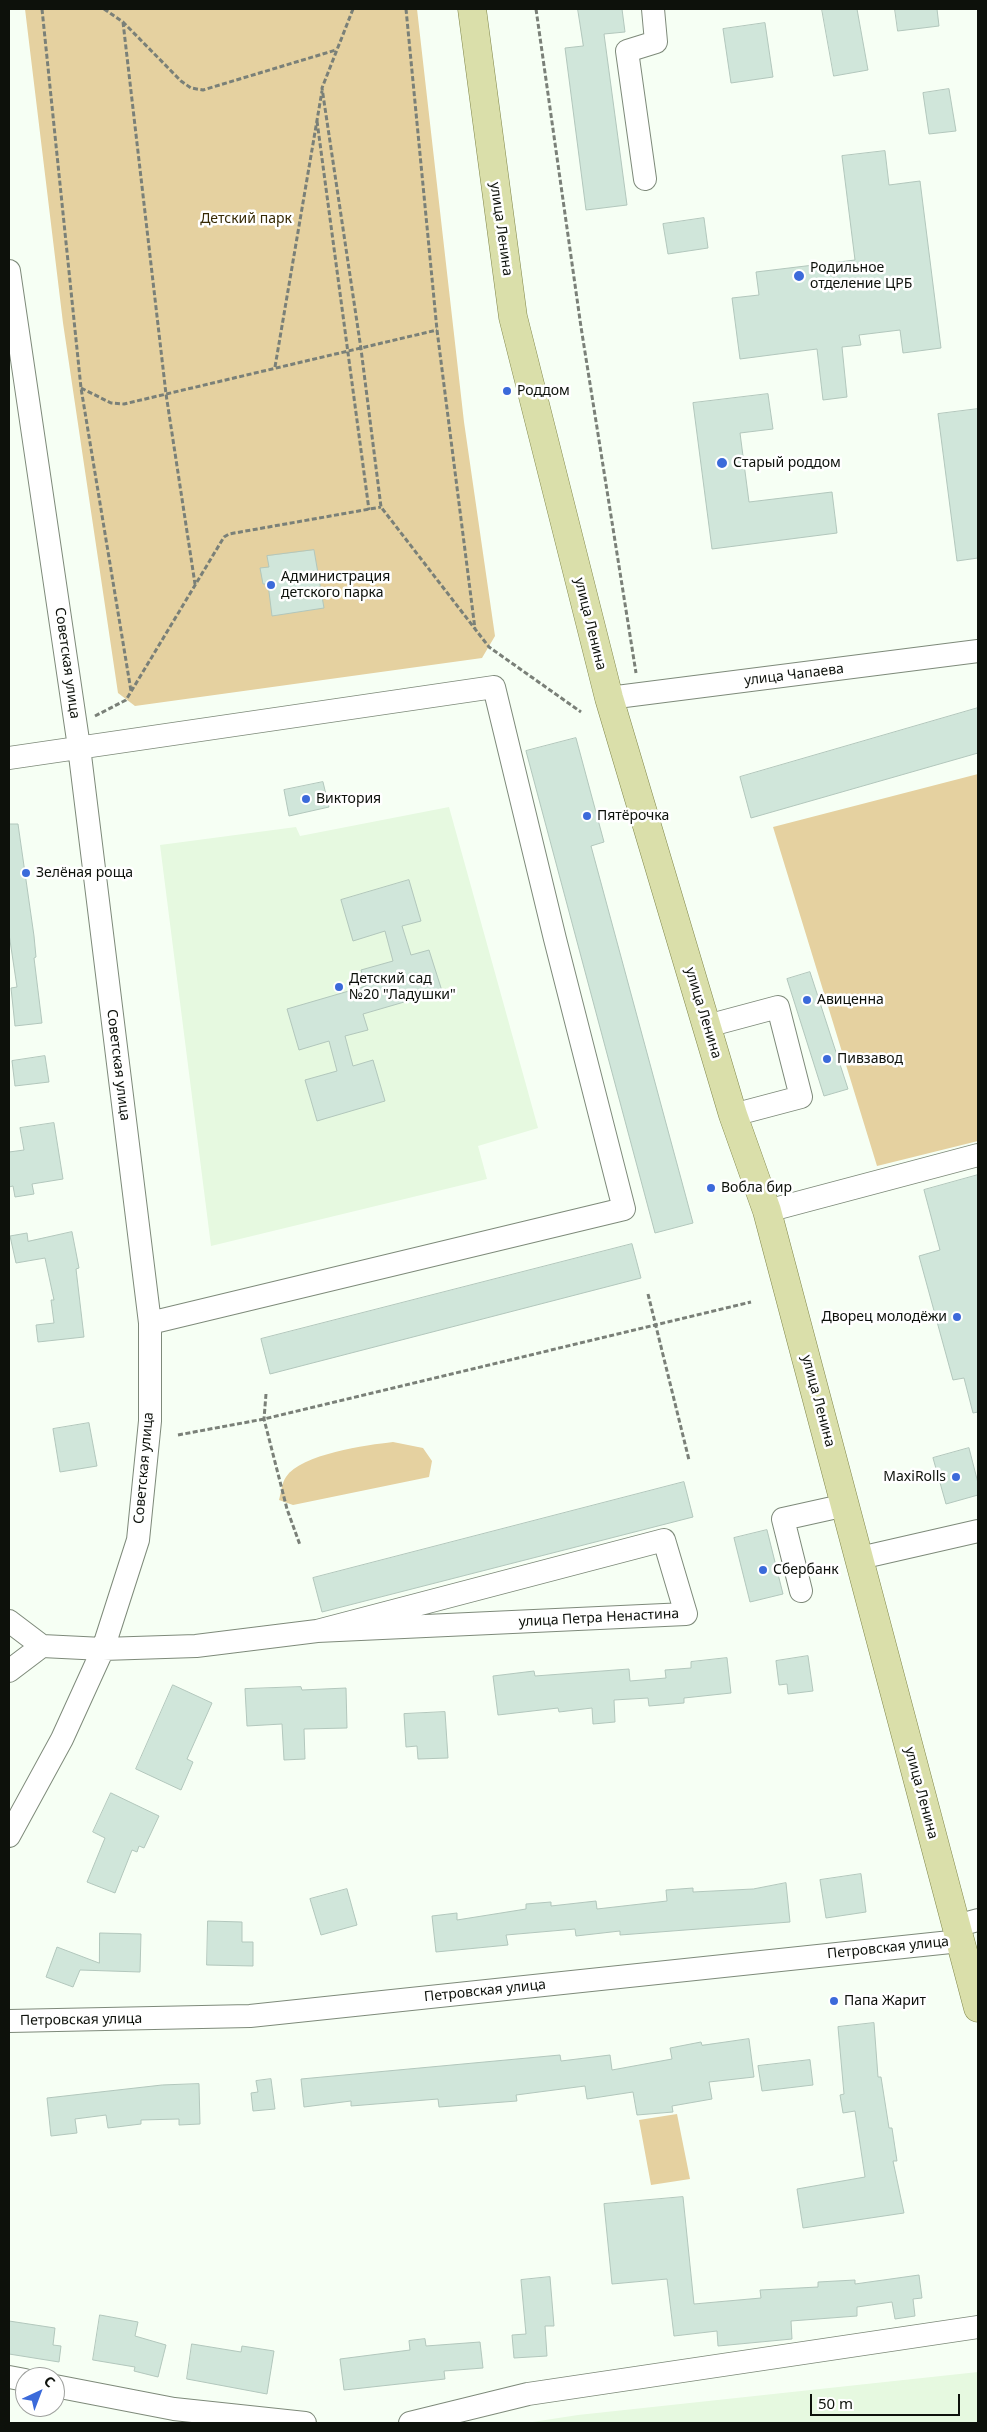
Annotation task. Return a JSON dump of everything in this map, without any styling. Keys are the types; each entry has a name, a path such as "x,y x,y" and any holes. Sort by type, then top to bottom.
{"main road":[{"name":"улица Ленина","path":"472,9 513,317 609,698 733,1115 767,1211 860,1558 965,1929 978,2008"}],"street":[{"path":"645,179 627,51 656,42 653,9"},
{"name":"Советская улица","path":"9,271 16,373 76,724 150,1323 150,1421 138,1540 103,1649 62,1739 9,1836"},
{"name":"улица Чапаева","path":"609,698 978,651"},
{"path":"9,758 494,687 555,939 624,1209 150,1323"},
{"path":"707,1026 778,1007 801,1097 733,1115"},
{"path":"767,1211 978,1155"},
{"path":"801,1592 783,1519 846,1505"},
{"path":"860,1558 978,1530"},
{"name":"улица Петра Ненастина","path":"42,1646 103,1649 196,1646 317,1632 686,1614 664,1540 317,1632"},
{"path":"9,1621 42,1646 9,1670"},
{"name":"Петровская улица","path":"9,2021 250,2016 965,1929"},
{"path":"410,2423 528,2394 978,2327"},
{"path":"65,2388 174,2409 305,2423"},
{"path":"134,2401 158,2423"}],"path":[{"path":"42,9 81,388 131,691"},
{"path":"104,9 123,22 181,81 191,88 203,90 337,50"},
{"path":"275,367 322,88 353,9"},
{"path":"406,9 437,330 475,631"},
{"path":"536,9 580,327 640,694"},
{"path":"123,22 166,394 195,584"},
{"path":"322,88 361,349 381,507 489,648 581,712"},
{"path":"317,121 369,510"},
{"path":"81,388 111,403 118,404 437,330"},
{"path":"76,724 123,704 220,542 229,534 381,507"},
{"path":"648,1294 689,1460"},
{"path":"178,1435 264,1419 751,1302"},
{"path":"266,1394 264,1419 287,1509 300,1545"}],"shaded area":[{"name":"Детский сад №20 \"Ладушки\"","path":"449,807 538,1128 478,1146 487,1179 211,1246 160,845 296,827 300,836"},
{"path":"978,2372 978,2423 526,2423 578,2415"}],"green space":[{"name":"Детский парк","path":"25,9 417,9 464,422 495,636 482,658 135,706 118,693 63,323"},
{"path":"978,774 978,1141 877,1166 773,827"},
{"path":"393,1442 423,1448 432,1461 429,1477 293,1505 279,1500 286,1477 305,1462 335,1452"},
{"path":"677,2114 690,2179 651,2185 639,2120"}],"building":[{"path":"578,9 622,9 625,32 604,34 627,205 586,210 565,48 583,46"},
{"path":"822,9 857,9 868,70 834,76"},
{"path":"895,9 937,9 939,26 898,31"},
{"path":"765,23 773,77 731,83 723,29"},
{"path":"949,89 956,131 929,134 923,93"},
{"name":"Родильное отделение ЦРБ","path":"885,151 889,185 920,181 941,348 903,353 900,330 859,335 861,345 842,347 847,397 823,400 817,349 740,359 732,298 759,295 756,272 855,260 842,156"},
{"path":"704,218 708,248 668,254 663,224"},
{"name":"Старый роддом","path":"768,394 773,429 740,433 749,502 832,492 837,533 712,549 693,403"},
{"path":"978,409 978,558 957,561 938,414"},
{"path":"314,550 324,608 272,616 268,584 263,584 260,568 269,567 267,556"},
{"path":"978,708 978,753 751,818 740,777"},
{"path":"576,738 604,842 591,846 693,1223 655,1233 526,751"},
{"name":"Виктория","path":"323,782 329,807 289,816 284,790"},
{"path":"9,824 18,824 34,936 36,957 34,958 42,1023 15,1026 11,988 17,987 9,934"},
{"path":"409,880 421,921 402,926 411,955 429,950 442,991 363,1014 368,1030 345,1036 353,1066 373,1060 385,1101 317,1121 305,1080 337,1071 329,1041 299,1050 287,1009 366,986 361,970 393,961 385,931 353,941 341,900"},
{"path":"810,972 848,1089 824,1096 787,979"},
{"path":"45,1056 49,1082 15,1086 12,1061"},
{"path":"54,1123 63,1179 32,1184 34,1194 15,1197 13,1186 9,1187 9,1152 24,1150 20,1128"},
{"name":"Дворец молодёжи","path":"978,1175 978,1412 973,1413 964,1378 953,1380 919,1256 940,1250 924,1190"},
{"path":"72,1232 79,1268 76,1269 84,1337 38,1342 36,1325 54,1323 51,1300 54,1300 45,1258 16,1263 10,1236 27,1233 28,1241"},
{"path":"632,1244 641,1278 270,1374 261,1339"},
{"path":"89,1423 97,1466 60,1472 53,1429"},
{"path":"969,1448 978,1483 978,1495 946,1504 933,1458"},
{"path":"684,1482 693,1517 322,1612 313,1578"},
{"path":"767,1530 783,1594 750,1602 734,1538"},
{"path":"808,1656 813,1691 788,1694 787,1684 779,1685 776,1661"},
{"path":"727,1658 731,1693 684,1698 684,1703 649,1706 648,1698 614,1700 615,1722 593,1724 592,1708 559,1712 558,1708 498,1715 493,1676 534,1671 535,1676 629,1669 630,1681 666,1678 665,1670 691,1668 691,1662"},
{"path":"173,1685 212,1703 187,1759 193,1762 181,1790 136,1769"},
{"path":"301,1687 302,1690 346,1688 347,1728 304,1729 305,1759 284,1760 282,1724 247,1726 245,1689"},
{"path":"445,1712 448,1758 418,1759 417,1746 406,1747 404,1714"},
{"path":"111,1793 159,1816 144,1848 139,1846 137,1852 132,1850 115,1893 87,1882 105,1838 93,1832"},
{"path":"861,1874 866,1912 826,1918 820,1880"},
{"path":"786,1883 790,1922 620,1935 620,1931 576,1936 575,1929 506,1935 508,1945 436,1952 432,1916 457,1913 457,1920 526,1909 526,1904 551,1902 551,1906 596,1901 597,1909 667,1901 666,1890 693,1888 693,1892 753,1889"},
{"path":"347,1889 357,1925 321,1935 310,1899"},
{"path":"208,1921 242,1922 242,1942 253,1942 253,1966 207,1965"},
{"path":"100,1933 141,1934 140,1972 80,1970 73,1987 46,1977 57,1947 99,1963"},
{"path":"874,2023 878,2077 881,2077 889,2128 892,2128 897,2161 893,2161 904,2213 803,2228 797,2189 865,2177 855,2111 843,2113 840,2095 844,2094 838,2027"},
{"path":"749,2039 754,2077 709,2082 712,2099 672,2106 673,2112 637,2115 633,2092 587,2099 585,2086 516,2095 517,2101 439,2107 438,2099 351,2106 351,2101 304,2107 301,2079 560,2055 561,2061 610,2055 612,2070 672,2059 670,2048 701,2042 702,2045"},
{"path":"810,2060 813,2085 762,2091 758,2066"},
{"path":"271,2079 275,2109 253,2111 251,2093 258,2092 256,2081"},
{"path":"199,2084 200,2124 179,2125 179,2119 141,2120 141,2124 108,2128 106,2115 75,2119 77,2133 51,2136 47,2098 162,2085"},
{"path":"683,2197 694,2304 761,2298 760,2290 818,2287 818,2282 855,2280 855,2284 919,2275 922,2298 913,2299 915,2316 895,2319 892,2302 857,2307 857,2316 791,2321 792,2339 718,2346 717,2331 674,2336 667,2279 612,2284 604,2204"},
{"path":"550,2277 554,2326 545,2326 547,2356 514,2358 512,2335 526,2334 521,2280"},
{"path":"100,2315 138,2322 135,2336 166,2345 158,2377 134,2371 135,2367 93,2360"},
{"path":"9,2321 55,2328 53,2345 61,2346 59,2362 9,2354"},
{"path":"425,2339 426,2346 480,2342 483,2368 444,2371 445,2379 344,2390 340,2359 410,2350 409,2341"},
{"path":"192,2344 241,2352 242,2346 274,2351 267,2394 187,2379"}],"place":[{"name":"Родильное отделение ЦРБ","path":"799,276"},
{"name":"Роддом","path":"507,391"},
{"name":"Старый роддом","path":"722,463"},
{"name":"Администрация детского парка","path":"271,585"},
{"name":"Виктория","path":"306,799"},
{"name":"Пятёрочка","path":"587,816"},
{"name":"Зелёная роща","path":"26,873"},
{"name":"Детский сад №20 \"Ладушки\"","path":"339,987"},
{"name":"Авиценна","path":"807,1000"},
{"name":"Пивзавод","path":"827,1059"},
{"name":"Вобла бир","path":"711,1188"},
{"name":"Дворец молодёжи","path":"957,1317"},
{"name":"MaxiRolls","path":"956,1477"},
{"name":"Сбербанк","path":"763,1570"},
{"name":"Папа Жарит","path":"834,2001"}]}
